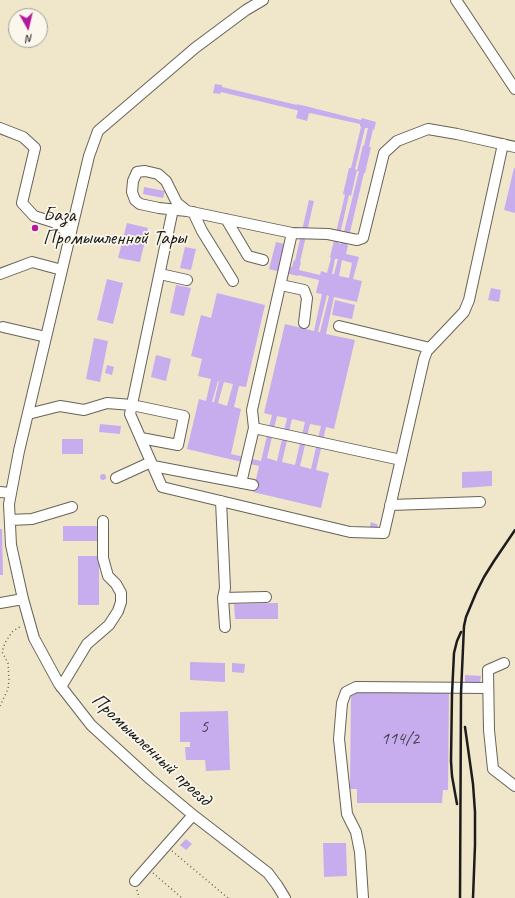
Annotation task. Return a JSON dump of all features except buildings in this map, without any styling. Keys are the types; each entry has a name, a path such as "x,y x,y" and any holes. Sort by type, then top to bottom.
{"street":[{"name":"Промышленный проезд","path":"263,0 246,10 195,48 98,131 89,156 19,451 9,504 11,545 23,599 34,638 61,687 91,725 150,779 193,815 268,873 277,884 285,898"},
{"path":"456,0 515,89"},
{"path":"0,128 23,137 35,148 22,203 34,216 61,226 70,238"},
{"path":"233,281 190,211 177,203 166,181 158,174 145,171 138,172 133,180 132,192 135,200 140,204 190,211 292,233 328,234 357,240 363,238 384,153 397,141 428,129 515,147"},
{"path":"173,209 130,414 162,487 350,532 384,533 424,359 427,351 464,312 469,300 503,144"},
{"path":"226,219 248,256 264,260"},
{"path":"241,483 254,428 252,410 271,348 281,285 292,233"},
{"path":"0,274 32,262 62,270"},
{"path":"160,274 187,280"},
{"path":"281,285 304,290 307,298 304,323"},
{"path":"339,326 430,348"},
{"path":"3,327 46,337"},
{"path":"28,414 60,406 84,410 107,403 132,404 184,416 178,445 141,438"},
{"path":"254,428 401,460"},
{"path":"116,478 152,464 253,485"},
{"path":"0,492 11,493"},
{"path":"221,502 225,588 223,598 225,627"},
{"path":"390,505 480,502"},
{"path":"10,520 32,519 72,507"},
{"path":"61,687 87,644 109,625 118,611 121,602 121,593 116,584 108,576 103,558 103,521"},
{"path":"223,598 266,597"},
{"path":"0,603 23,599"},
{"path":"504,663 488,670 489,730 493,770 515,786"},
{"path":"363,898 360,852 356,832 348,814 339,739 342,703 346,692 356,687 488,688"},
{"path":"135,881 193,815"}],"path":[{"path":"0,706 8,689 10,680 8,663 2,652 5,642 12,632 29,620"},
{"path":"166,846 228,898"},
{"path":"147,867 182,898"}],"railway":[{"path":"460,898 461,693 464,626 466,617 484,577 515,530"},
{"path":"457,804 451,761 452,694 454,653 461,632"},
{"path":"465,727 473,784 475,812 473,898"}],"place":[{"name":"База Промышленной Тары","path":"35,228"}]}
